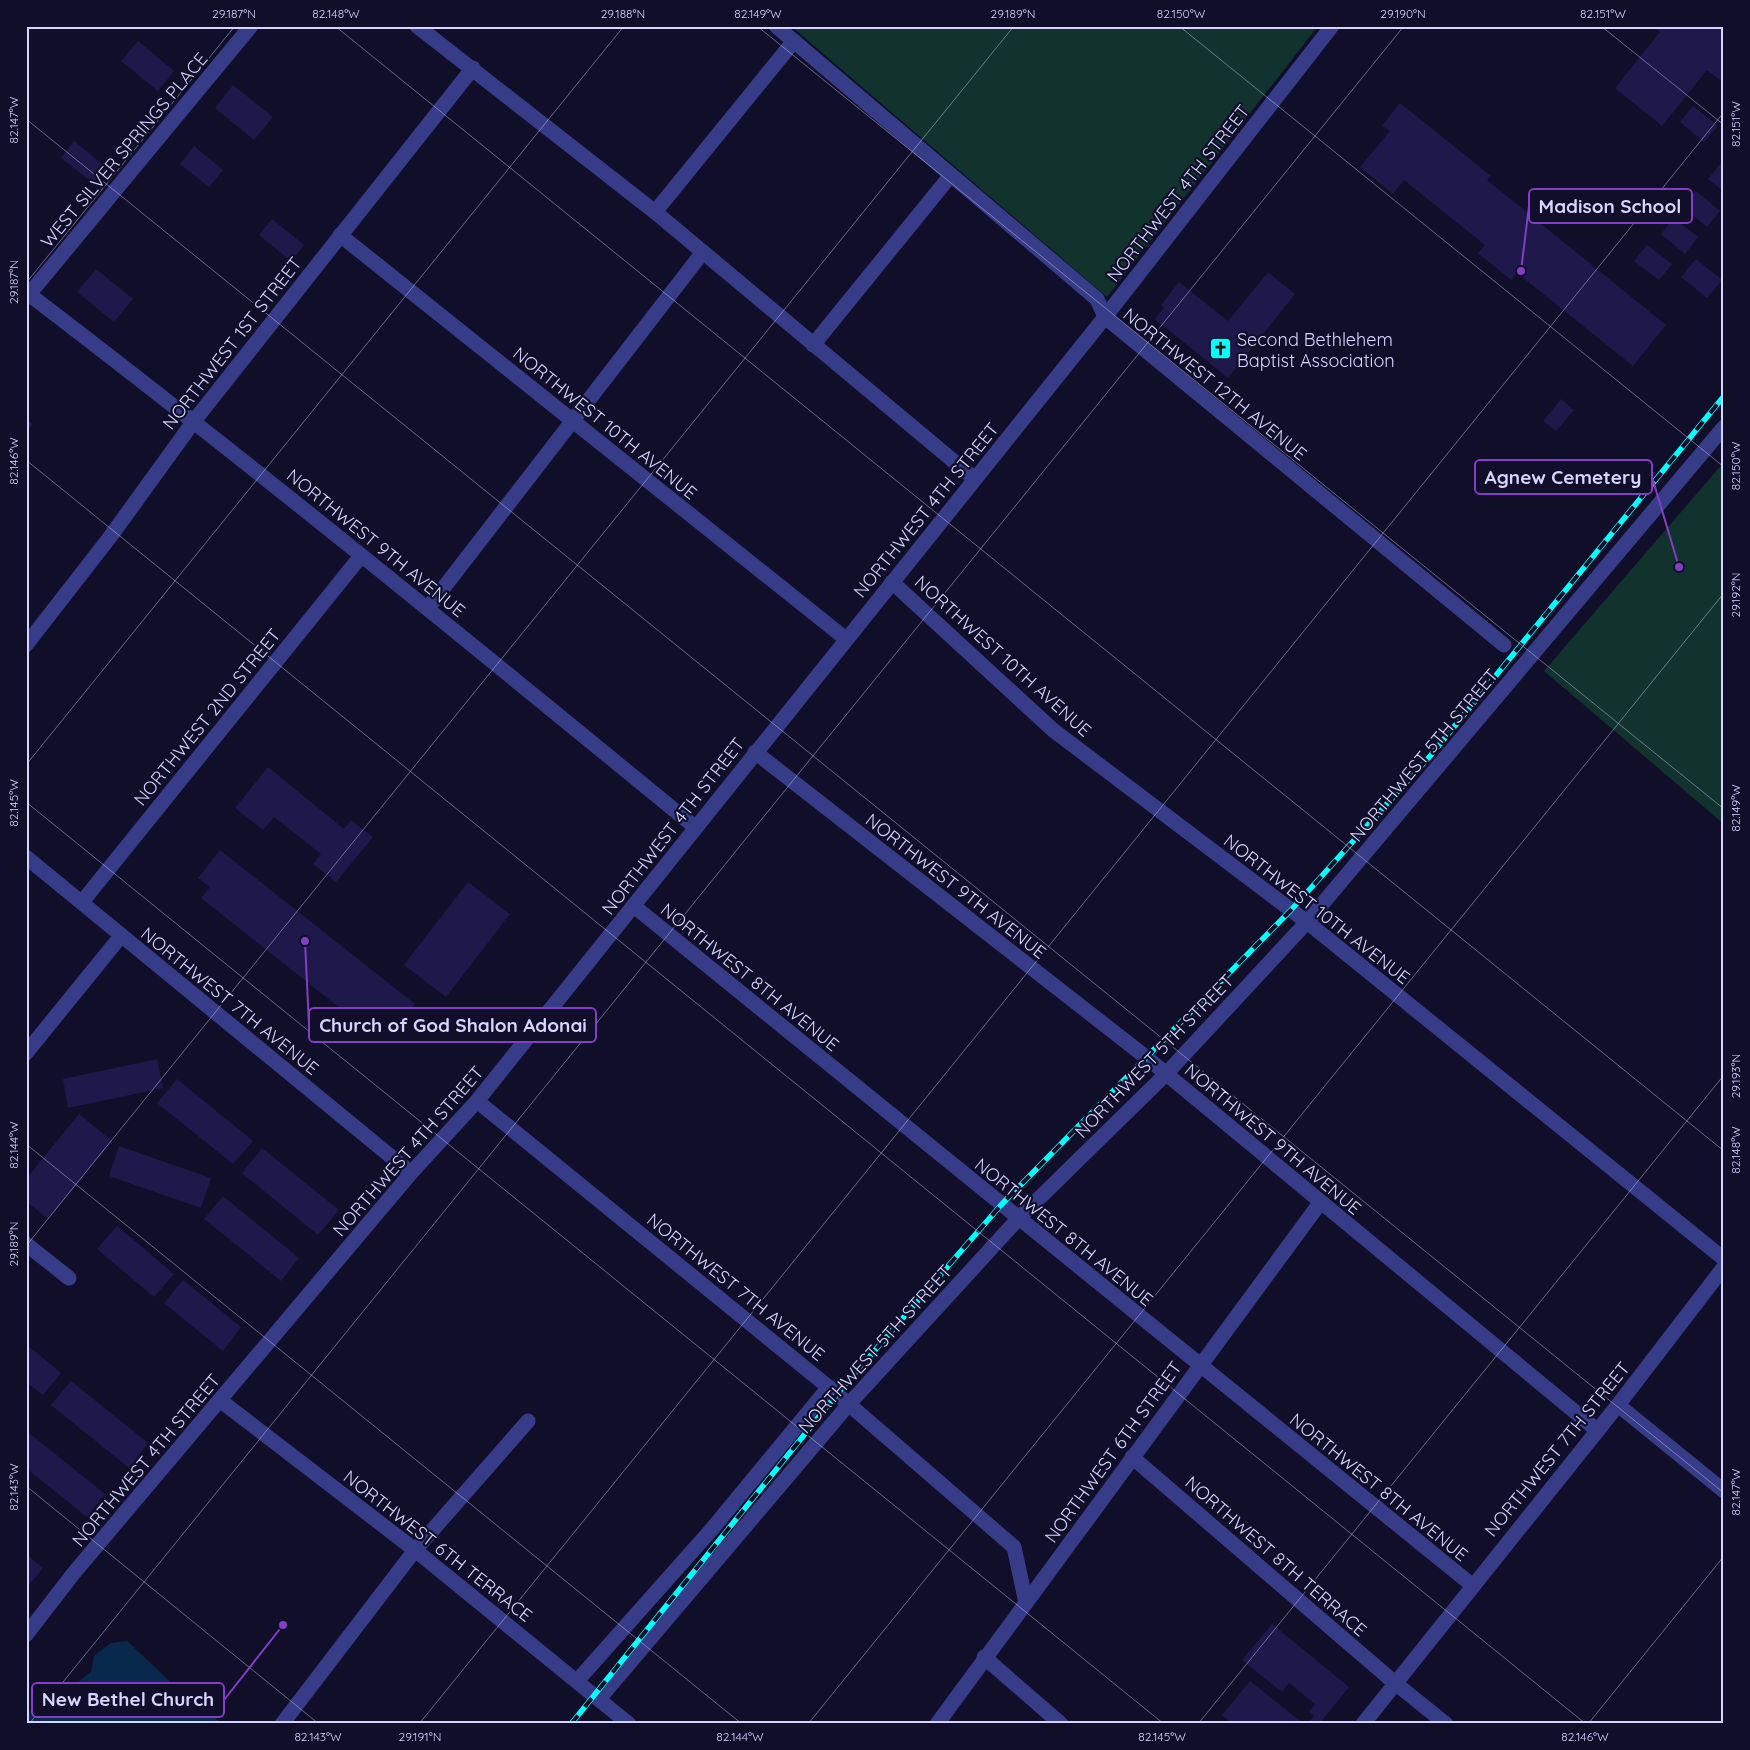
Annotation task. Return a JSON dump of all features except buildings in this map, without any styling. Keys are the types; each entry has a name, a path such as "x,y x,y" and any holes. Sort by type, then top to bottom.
{"street":[{"name":"WEST SILVER SPRINGS PLACE","path":"27,295 251,26"},
{"path":"417,26 655,212 975,479"},
{"name":"NORTHWEST 12TH AVENUE","path":"776,26 1097,299 1105,317 1504,645"},
{"name":"NORTHWEST 4TH STREET","path":"26,1634 73,1574 221,1401 411,1173 477,1101 635,907 695,827 1105,317 1332,26"},
{"path":"655,212 794,41"},
{"name":"NORTHWEST 1ST STREET","path":"26,645 110,536 194,421 473,68"},
{"path":"813,345 951,175"},
{"name":"NORTHWEST 10TH AVENUE","path":"340,235 846,639"},
{"path":"428,608 703,252"},
{"name":"NORTHWEST 9TH AVENUE","path":"27,295 194,421 428,608 695,827"},
{"name":"NORTHWEST 5TH STREET","path":"600,1699 849,1404 1018,1219 1166,1074 1307,922 1724,427"},
{"name":"NORTHWEST 2ND STREET","path":"82,902 361,556"},
{"name":"NORTHWEST 10TH AVENUE","path":"892,582 1053,730 1307,922 1724,1259"},
{"name":"NORTHWEST 9TH AVENUE","path":"755,752 1166,1074 1597,1430"},
{"name":"NORTHWEST 7TH AVENUE","path":"26,857 411,1173"},
{"name":"NORTHWEST 8TH AVENUE","path":"635,907 1472,1585"},
{"path":"26,1053 121,936"},
{"name":"NORTHWEST 7TH AVENUE","path":"477,1101 829,1387 1014,1547 1026,1603"},
{"name":"NORTHWEST 6TH STREET","path":"937,1724 984,1657 1026,1603 1320,1203"},
{"path":"26,1244 69,1278"},
{"name":"NORTHWEST 7TH STREET","path":"1363,1724 1472,1585 1618,1405 1724,1268"},
{"name":"NORTHWEST 5TH STREET","path":"577,1681 718,1522 829,1387"},
{"name":"NORTHWEST 6TH TERRACE","path":"221,1401 415,1550 629,1724"},
{"path":"1618,1405 1724,1490"},
{"path":"282,1724 415,1550 528,1421"},
{"name":"NORTHWEST 8TH TERRACE","path":"1132,1457 1395,1683"},
{"path":"984,1657 1062,1724"},
{"path":"1395,1683 1446,1724"}],"green space":[{"path":"791,26 1318,26 1107,297"},
{"path":"1724,462 1724,824 1544,671"}],"water":[{"path":"127,1641 178,1689 223,1724 26,1724 29,1712 33,1708 63,1693 91,1672 94,1656 111,1643"}],"railway":[{"path":"571,1724 837,1394 1001,1205 1291,910 1431,755 1724,396"}],"place":[{"name":"Madison School","path":"1521,271"},
{"name":"Second Bethlehem Baptist Association","path":"1221,349"},
{"name":"Agnew Cemetery","path":"1679,567"},
{"name":"Church of God Shalon Adonai","path":"305,941"},
{"name":"New Bethel Church","path":"283,1625"}]}
